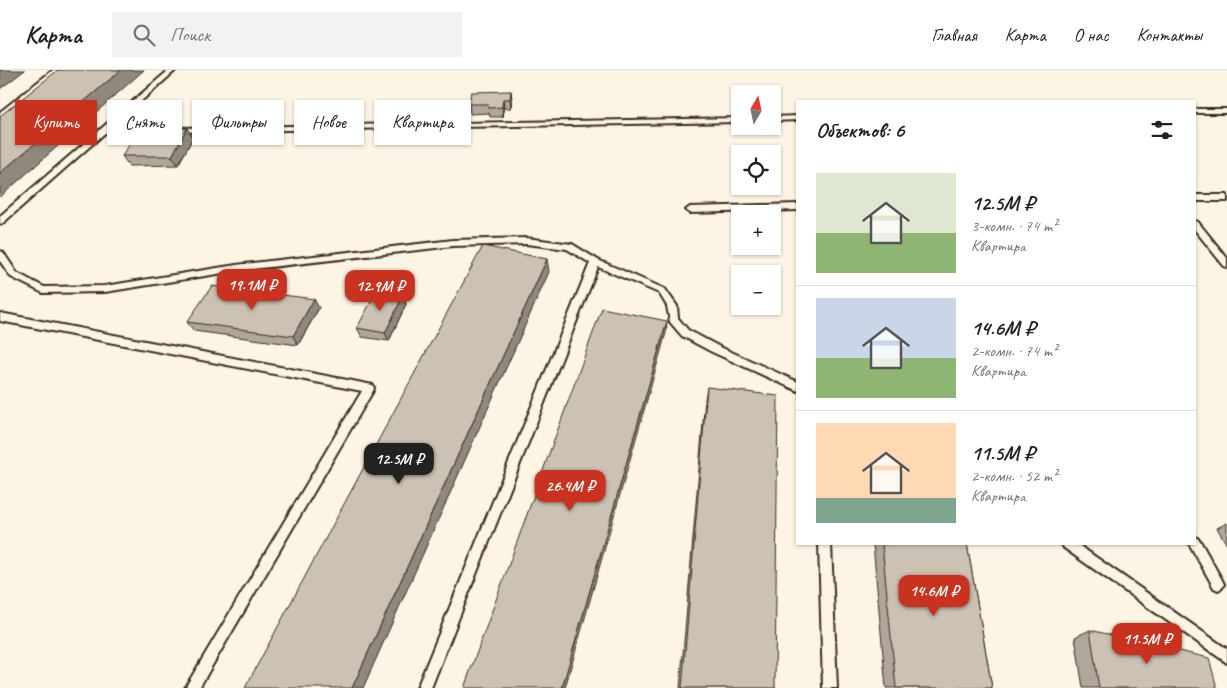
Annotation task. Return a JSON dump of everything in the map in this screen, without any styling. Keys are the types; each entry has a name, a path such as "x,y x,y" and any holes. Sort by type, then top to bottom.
{"lane":[{"path":"0,116 57,70"},
{"path":"0,220 173,70"},
{"path":"1196,112 1227,111"},
{"path":"781,119 796,118"},
{"path":"104,131 731,120"},
{"path":"1196,198 1227,198"},
{"path":"690,210 796,207"},
{"path":"1196,225 1227,264"},
{"path":"0,254 14,274 43,290 105,289 236,268 454,243 526,241 569,246 595,262 662,291 672,306 674,319 684,333 796,386"},
{"path":"424,688 595,262"},
{"path":"0,317 369,388 192,688"},
{"path":"825,545 830,688"},
{"path":"1069,545 1227,657"},
{"path":"1196,545 1218,584"}],"building":[{"path":"58,70 121,70 86,100 20,100"},
{"path":"511,91 510,99 503,99 502,107 488,108 488,104 471,104 471,92"},
{"path":"15,104 15,145 33,145 0,173 0,116"},
{"path":"182,128 187,128 182,137"},
{"path":"129,145 178,145 172,156 122,156"},
{"path":"483,246 547,259 352,688 245,688"},
{"path":"212,286 314,299 293,336 187,322"},
{"path":"376,292 403,296 385,333 357,328"},
{"path":"602,308 667,321 562,688 464,688"},
{"path":"707,387 778,396 775,688 682,688"},
{"path":"882,545 967,545 992,688 896,688"},
{"path":"1090,630 1209,658 1217,688 1099,688"}]}
